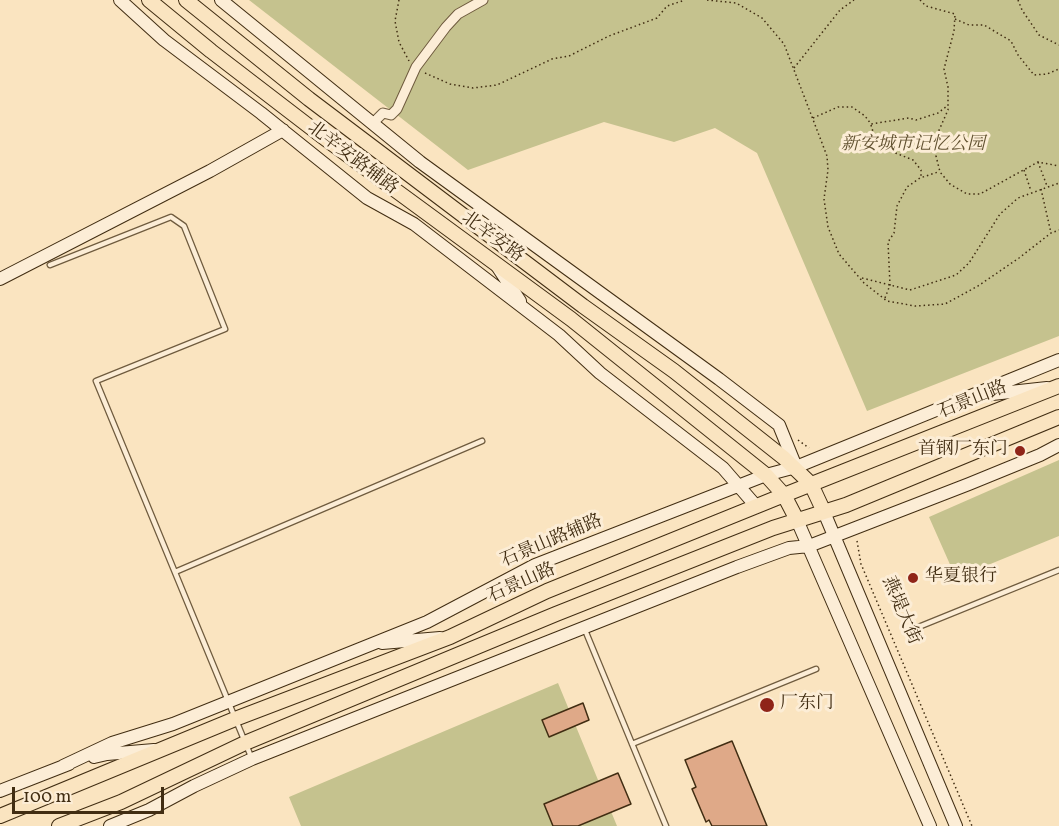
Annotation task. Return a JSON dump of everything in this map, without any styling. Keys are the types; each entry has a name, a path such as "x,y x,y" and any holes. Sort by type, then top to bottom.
{"main road":[{"name":"北辛安路","path":"149,0 323,137 571,319 766,475 784,495 797,520"},
{"name":"北辛安路","path":"186,0 309,99 583,306 674,371 796,467 811,484 824,512"},
{"name":"石景山路","path":"0,816 235,719 450,637 547,591 1057,387"},
{"path":"59,826 121,802 245,743 556,614 797,520 846,506 1059,417"}],"street":[{"name":"北辛安路辅路","path":"120,0 164,40 283,130 367,198 414,224 559,335 600,373 723,468 756,506"},
{"path":"221,0 420,162 779,425 796,467"},
{"path":"373,123 383,113 391,115 397,109 416,66 458,14 483,0"},
{"path":"0,279 210,171 283,130"},
{"path":"420,162 436,195"},
{"path":"493,260 527,311"},
{"name":"石景山路辅路","path":"63,766 112,743 229,703 427,622 535,565 766,475 796,467 1059,360"},
{"path":"970,397 1057,387"},
{"path":"110,826 149,810 252,759 748,563 789,549 809,546 1059,446"},
{"name":"燕堤大街","path":"824,512 956,826"},
{"path":"797,520 930,826"},
{"path":"375,643 401,643 450,637"},
{"path":"0,791 63,766 107,754 165,749"}],"lane":[{"path":"50,265 171,217 184,226 225,329 96,381 252,759"},
{"path":"175,572 482,441"},
{"path":"916,628 1059,570"},
{"path":"584,627 666,826"},
{"path":"632,744 816,669"}],"path":[{"path":"399,0 395,21 399,42 407,60 425,74 450,84 473,88 497,85 552,59 569,56 609,36 657,18 667,6 679,0 685,0"},
{"path":"707,0 736,3 762,18 784,45 827,156 828,170 824,200 828,227 839,254 859,277 885,299 915,306 945,303 986,280 1051,233 1059,230"},
{"path":"793,69 840,10 854,0"},
{"path":"920,0 926,6 955,14 954,31 944,69 948,87 948,110 936,137 936,156 940,172 950,184 968,194 980,194 1038,162 1059,166"},
{"path":"1018,0 1039,35 1059,45"},
{"path":"955,19 969,25 984,25 1011,41 1018,56 1034,75 1047,74 1059,69"},
{"path":"871,124 909,118 916,120 938,113 948,105"},
{"path":"812,118 838,107 852,107 865,116 871,124 880,146 886,151 913,160 921,170 920,178"},
{"path":"1038,162 1048,186"},
{"path":"1024,169 1032,192"},
{"path":"885,299 890,285 888,242 894,232 897,206 908,188 920,178 940,172"},
{"path":"859,277 910,291 956,275 969,263 1000,214 1018,198 1040,188 1059,183"},
{"path":"1040,188 1051,233"},
{"path":"795,438 820,457"},
{"name":"燕堤大街","path":"855,528 861,564 972,826"}],"green space":[{"name":"新安城市记忆公园","path":"249,0 1059,0 1059,336 867,411 757,153 715,128 674,142 604,122 468,170"},
{"path":"1059,460 1059,536 956,578 929,517"},
{"path":"558,683 617,826 301,826 289,797"}],"building":[{"path":"583,703 589,720 549,737 542,720"},
{"path":"732,741 767,826 712,826 709,820 706,822 692,789 696,787 685,760"},
{"path":"618,773 631,804 578,826 553,826 544,804"}],"place":[{"name":"首钢厂东门","path":"1020,451"},
{"name":"华夏银行","path":"913,578"},
{"name":"厂东门","path":"767,705"}]}
